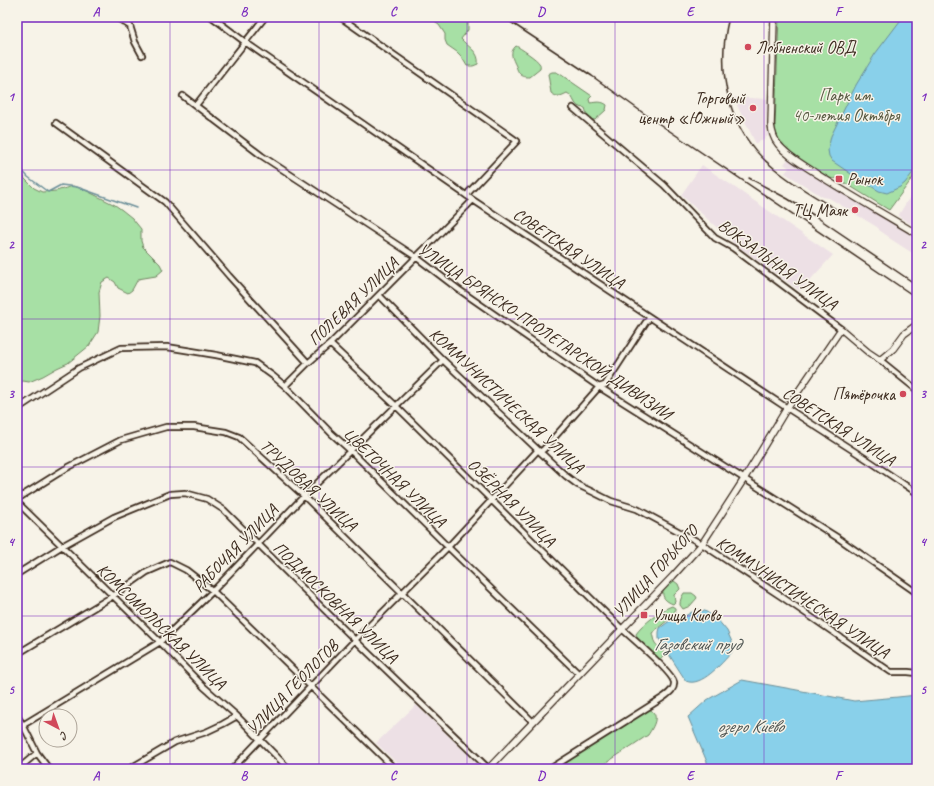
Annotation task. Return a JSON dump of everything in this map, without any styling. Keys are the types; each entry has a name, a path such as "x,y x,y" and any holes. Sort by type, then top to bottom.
{"street":[{"path":"116,17 130,26 135,42 142,55"},
{"name":"СОВЕТСКАЯ УЛИЦА","path":"212,17 245,42 473,200 786,408 917,493"},
{"path":"196,105 265,17"},
{"path":"340,17 517,141 469,192 468,196"},
{"path":"774,17 771,125 774,138 782,149 796,160 917,234"},
{"name":"УЛИЦА БРЯНСКО-ПРОЛЕТАРСКОЙ ДИВИЗИИ","path":"183,96 262,156 416,257 458,289 599,387 838,538 917,592"},
{"name":"ВОКЗАЛЬНАЯ УЛИЦА","path":"573,108 664,184 715,238 733,248 841,329 917,390"},
{"path":"56,123 165,202 308,363"},
{"name":"ПОЛЕВАЯ УЛИЦА","path":"285,386 330,344 473,200"},
{"name":"КОММУНИСТИЧЕСКАЯ УЛИЦА","path":"379,295 443,360 539,451 578,485 611,501 637,509 702,544 891,672 917,673"},
{"name":"УЛИЦА ГЕОЛОГОВ","path":"232,769 310,686 448,547 539,451 544,449 599,387 605,385 650,318"},
{"path":"880,360 893,349 904,334 916,327"},
{"name":"УЛИЦА ГОРЬКОГО","path":"489,769 702,544 744,479 786,408 841,329"},
{"name":"ОЗЁРНАЯ УЛИЦА","path":"330,344 492,500 665,670 673,680 673,688 664,697 550,769"},
{"name":"ЦВЕТОЧНАЯ УЛИЦА","path":"17,408 79,368 121,348 167,347 255,363 285,386 331,433 579,674"},
{"name":"РАБОЧАЯ УЛИЦА","path":"23,725 160,642 213,590 304,496 443,360"},
{"name":"ТРУДОВАЯ УЛИЦА","path":"17,499 65,469 121,440 166,427 194,427 226,432 239,437 304,496 533,722"},
{"name":"ПОДМОСКОВНАЯ УЛИЦА","path":"17,574 62,546 114,517 170,494 185,493 207,499 224,510 355,640 489,769"},
{"name":"КОМСОМОЛЬСКАЯ УЛИЦА","path":"17,502 289,769"},
{"path":"17,654 112,596 147,572 170,562 186,570 213,590 395,769"},
{"path":"17,716 37,753 49,769"},
{"path":"129,769 175,742 206,732 236,716"},
{"path":"18,769 37,753"}],"shaded area":[{"path":"733,97 768,99 766,125 768,136 756,144"},
{"path":"788,159 917,237 917,256 889,238 877,227 829,198 823,197 785,173 789,168 784,164"},
{"path":"702,165 833,255 800,291 735,244 681,195"},
{"path":"917,187 917,228 898,216"},
{"path":"416,705 483,769 403,769 376,743"}],"green space":[{"path":"438,17 468,17 468,30 461,39 473,50 477,56 478,64 467,66 461,56 447,45 445,34 436,23"},
{"name":"Парк им. 40-летия Октября","path":"779,17 917,17 917,172 889,210 837,178 832,179 809,166 780,142 775,129"},
{"path":"516,46 540,64 540,69 530,77 522,76 519,73 513,60 512,51"},
{"path":"552,72 560,74 592,96 589,99 590,103 601,102 607,105 606,110 595,120 590,119 585,108 578,106 572,97 567,93 559,96 553,95 551,93 548,74"},
{"path":"17,162 25,179 34,188 42,192 56,191 73,186 83,189 122,210 132,218 141,229 141,241 143,247 160,264 163,270 156,276 138,279 132,290 128,293 118,288 115,282 109,278 102,282 99,292 100,316 98,332 89,346 68,363 43,376 29,382 23,381 17,383"},
{"path":"674,581 678,584 680,589 674,595 675,602 673,604 665,599 663,592 670,583"},
{"path":"684,593 692,593 697,598 690,606 683,609 680,603"},
{"path":"672,606 675,608 675,613 652,633 655,643 664,653 658,660 642,645 636,634 652,618 663,610"},
{"path":"649,709 655,714 655,721 648,735 597,769 564,768 567,762"}],"water":[{"path":"903,17 917,17 917,167 905,183 887,193 879,191 832,161 828,150 831,136 856,85 875,54"},
{"name":"Газовский пруд","path":"698,610 705,611 717,619 727,631 732,642 732,652 705,678 692,682 686,681 659,639 659,632 660,628 677,616 685,616"},
{"name":"озеро Киёво","path":"742,680 854,701 917,695 917,769 710,769 688,717 707,700"}],"waterway":[{"path":"17,165 28,177 48,192 61,185 77,187 136,208"}],"railway":[{"path":"503,17 917,298"},
{"path":"729,17 725,38 725,80 729,100 736,119 746,138 759,154 782,175 839,211"},
{"path":"749,178 788,199 815,216 917,285"}],"place":[{"name":"Лобненский ОВД","path":"748,47"},
{"name":"Торговый центр «Южный»","path":"753,108"},
{"name":"Рынок","path":"839,179"},
{"name":"ТЦ Маяк","path":"855,210"},
{"name":"Пятёрочка","path":"903,394"},
{"name":"Улица Киово","path":"644,615"}]}
